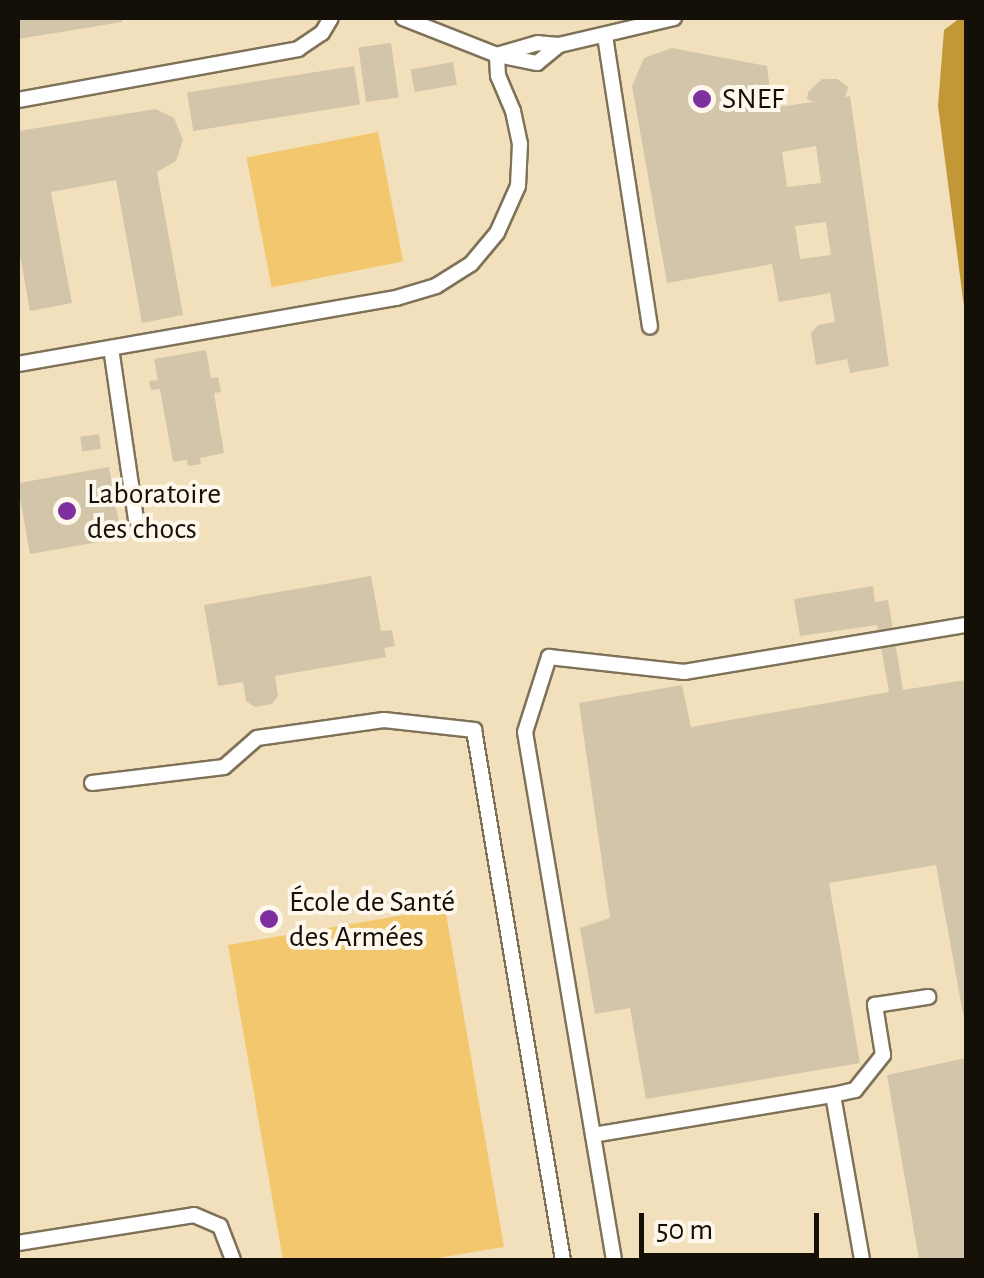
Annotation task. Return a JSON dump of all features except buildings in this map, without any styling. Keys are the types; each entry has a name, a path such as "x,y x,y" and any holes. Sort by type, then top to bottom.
{"lane":[{"path":"18,100 298,49 322,33 331,18"},
{"path":"403,18 497,55 537,63 558,45 674,18"},
{"path":"605,36 650,327"},
{"path":"18,364 396,298 436,286 471,264 497,233 518,186 520,144 513,111 498,76 497,55"},
{"path":"111,348 136,519"},
{"path":"614,1260 525,732 549,657 684,672 966,625"},
{"path":"92,783 224,766 257,738 384,720 474,730 564,1260"},
{"path":"593,1136 856,1090 883,1055 875,1005 928,997"},
{"path":"833,1095 862,1260"},
{"path":"18,1242 194,1216 220,1226 233,1260"}],"shaded area":[{"path":"18,18 966,18 966,1260 18,1260"},
{"path":"966,18 966,322 938,106 944,30"},
{"path":"378,132 403,262 272,287 246,158"},
{"path":"445,908 504,1247 426,1260 283,1260 228,945"}],"place":[{"name":"SNEF","path":"702,99"},
{"name":"Laboratoire des chocs","path":"67,511"},
{"name":"École de Santé des Armées","path":"269,919"}]}
